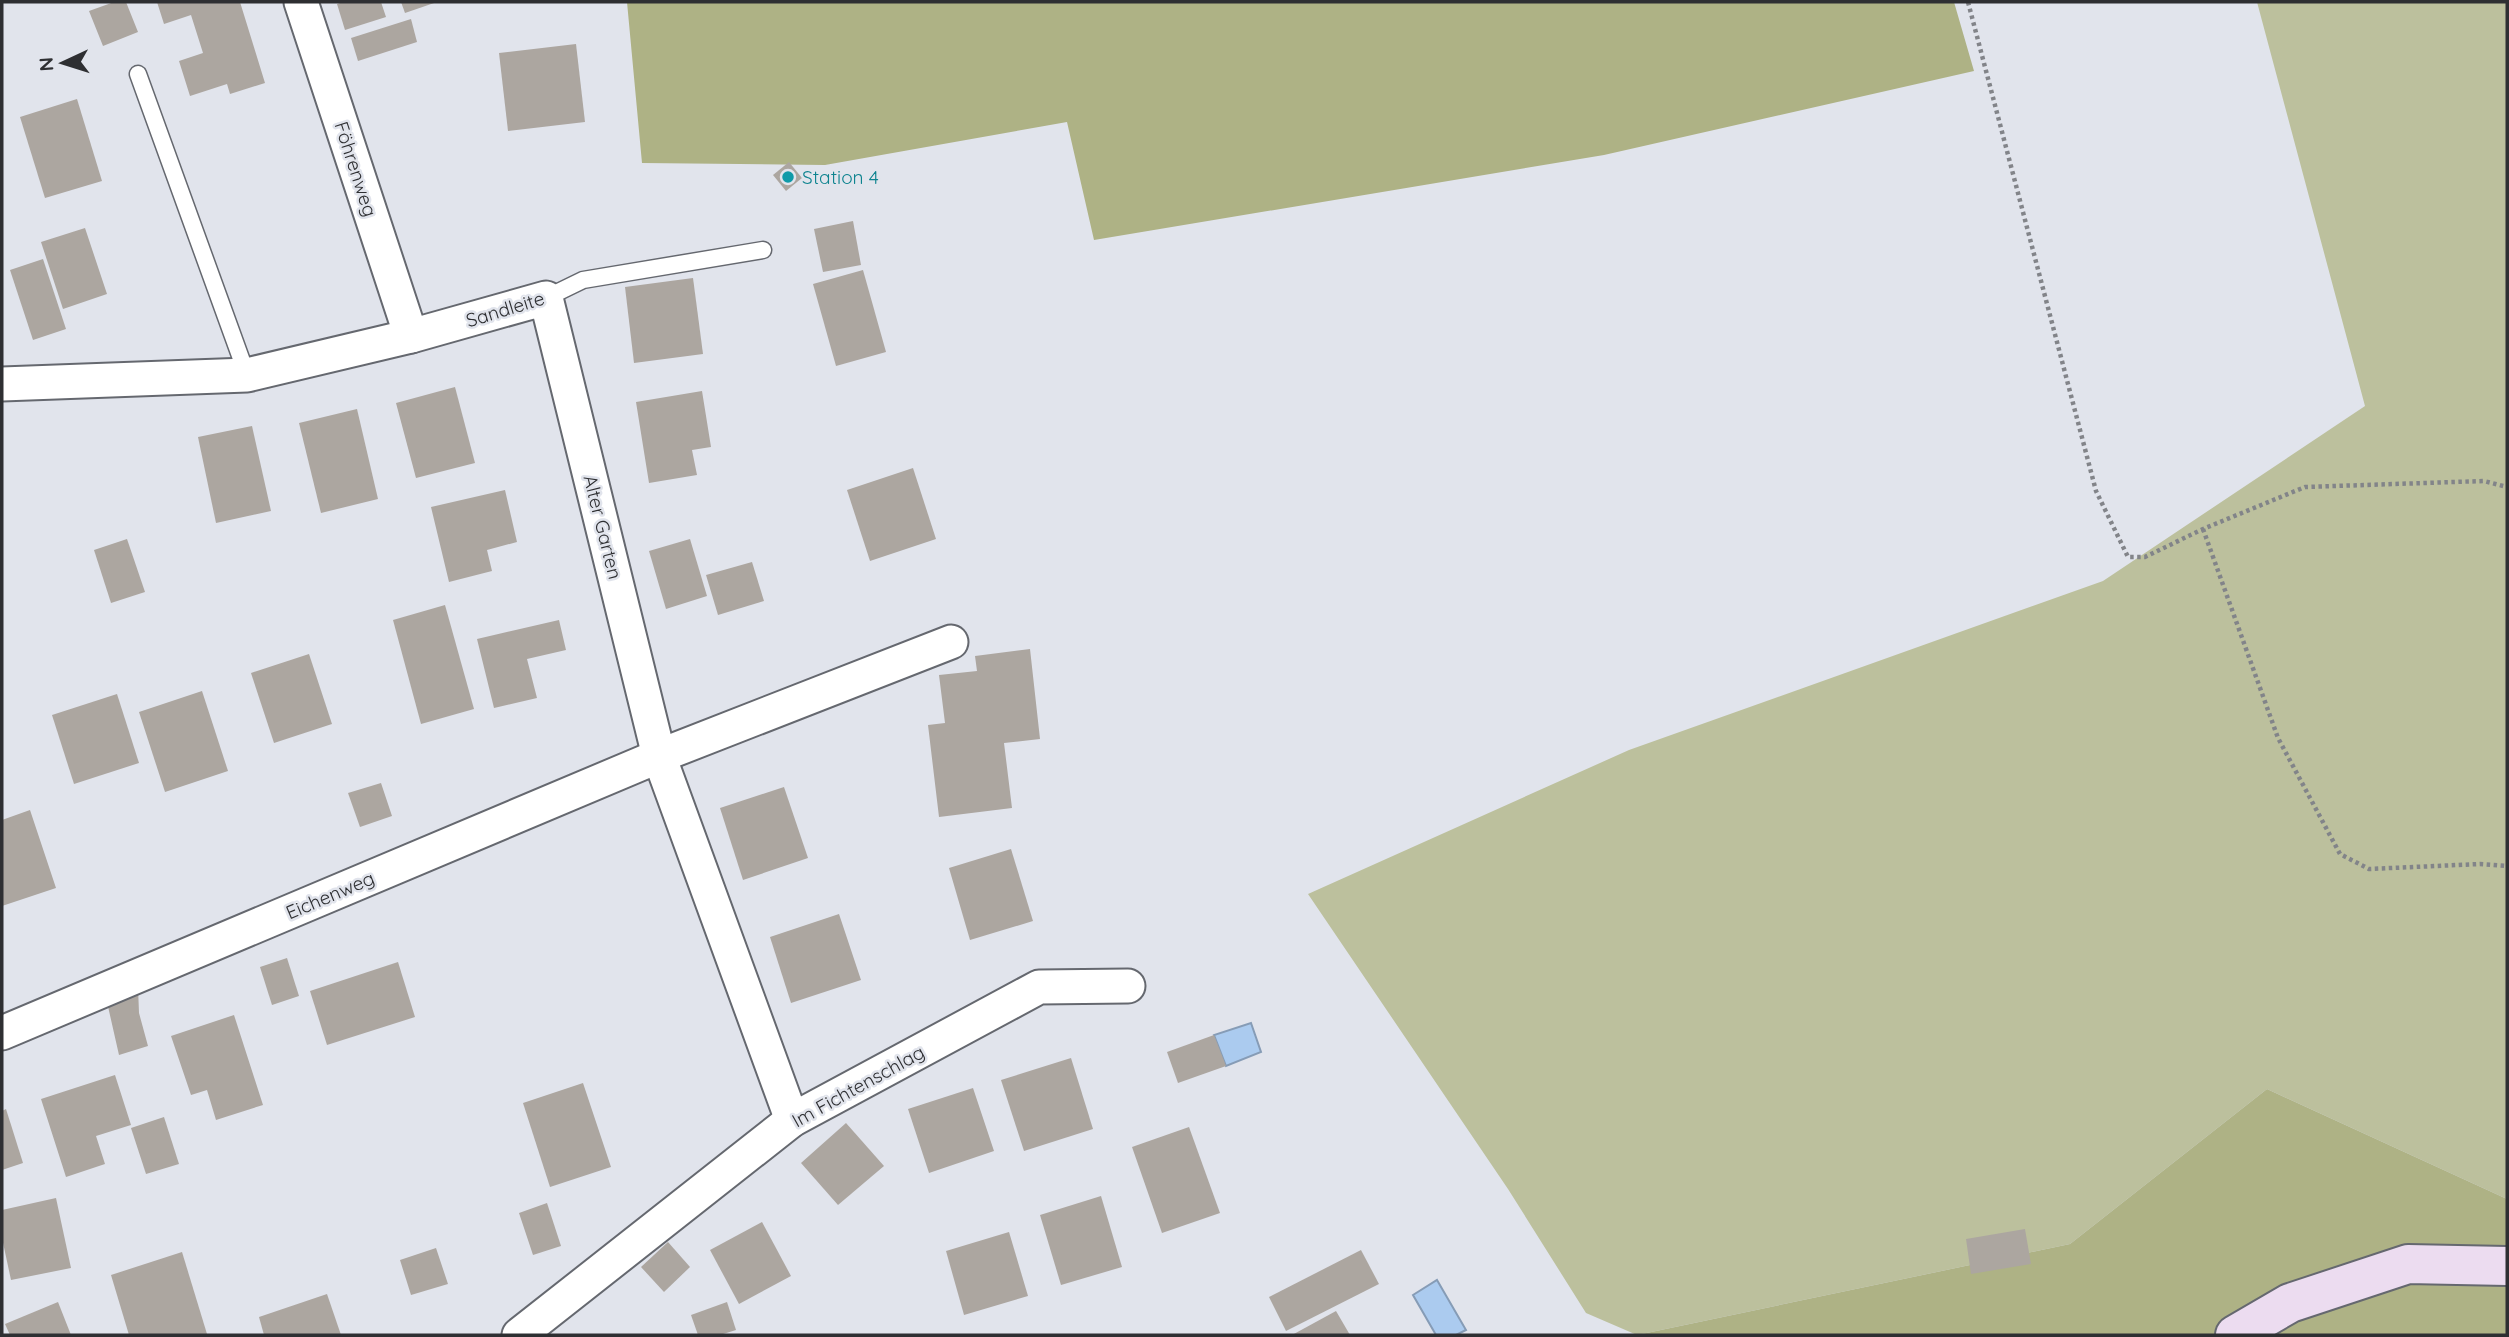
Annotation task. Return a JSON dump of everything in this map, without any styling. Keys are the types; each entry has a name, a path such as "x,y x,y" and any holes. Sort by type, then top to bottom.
{"street":[{"name":"Föhrenweg","path":"301,2 411,336"},
{"name":"Sandleite","path":"2,384 247,375 411,336 546,298"},
{"name":"Alter Garten","path":"546,298 659,757 792,1120"},
{"path":"659,757 951,642"},
{"name":"Eichenweg","path":"2,1033 659,757"},
{"name":"Im Fichtenschlag","path":"519,1335 792,1120 1039,987 1128,986"},
{"path":"2235,1335 2290,1303 2408,1264 2507,1266"}],"lane":[{"path":"138,74 247,375"},
{"name":"Sandleite","path":"546,298 583,280 763,250"}],"path":[{"path":"1968,2 2096,491 2128,557 2145,557 2203,529 2305,487 2484,481 2507,486"},
{"path":"2203,529 2278,738 2340,854 2369,869 2480,864 2507,866"}],"green space":[{"path":"627,2 1954,2 1974,71 1604,155 1094,240 1067,122 825,165 642,163"},
{"path":"2257,2 2507,2 2507,1199 2267,1089 2070,1244 1637,1335 1586,1313 1508,1189 1308,894 1629,750 2103,581 2365,406"},
{"path":"2267,1089 2507,1199 2507,1335 1637,1335 2070,1244"}],"water":[{"path":"1251,1023 1261,1052 1226,1066 1214,1035"},
{"path":"1437,1280 1466,1330 1456,1335 1436,1335 1413,1295"}],"building":[{"path":"114,2 126,2 138,32 103,46 89,11"},
{"path":"157,2 240,2 265,83 230,94 227,84 190,96 179,61 203,53 191,15 164,24"},
{"path":"381,2 386,17 345,30 337,4"},
{"path":"401,2 437,2 405,13"},
{"path":"411,19 417,42 358,61 351,38"},
{"path":"576,44 585,122 508,131 499,53"},
{"path":"77,99 102,181 45,198 20,117"},
{"name":"Station 4","path":"789,162 802,178 786,191 773,175"},
{"path":"853,221 861,265 823,272 814,229"},
{"path":"85,228 107,294 63,309 41,242"},
{"path":"43,259 66,329 33,340 10,270"},
{"path":"863,270 886,352 836,366 813,284"},
{"path":"693,278 703,354 634,363 625,287"},
{"path":"455,387 475,463 416,478 396,403"},
{"path":"702,391 711,447 692,450 697,475 649,483 636,402"},
{"path":"357,409 378,499 321,513 299,423"},
{"path":"252,426 271,511 216,523 198,437"},
{"path":"913,468 936,539 870,561 847,490"},
{"path":"505,490 517,542 487,550 492,571 449,582 431,507"},
{"path":"127,539 145,592 111,603 94,550"},
{"path":"690,539 707,596 666,609 649,551"},
{"path":"752,562 764,601 718,615 706,575"},
{"path":"445,605 474,709 421,724 393,620"},
{"path":"559,620 566,650 527,659 537,698 494,708 477,639"},
{"path":"1030,649 1040,739 1004,743 1012,808 939,817 928,725 945,723 939,675 977,671 975,656"},
{"path":"309,654 332,724 274,743 251,673"},
{"path":"202,691 228,771 165,792 139,712"},
{"path":"117,694 139,763 74,784 52,715"},
{"path":"381,783 392,816 360,827 348,793"},
{"path":"784,787 808,858 743,880 720,808"},
{"path":"30,810 56,888 2,906 2,820"},
{"path":"1011,849 1033,921 970,940 949,868"},
{"path":"839,914 861,980 791,1003 770,937"},
{"path":"287,958 299,996 272,1005 260,967"},
{"path":"398,962 415,1017 327,1045 310,991"},
{"path":"138,987 139,1013 148,1046 119,1055 107,1002"},
{"path":"234,1015 263,1105 216,1120 207,1090 191,1095 171,1036"},
{"path":"1214,1035 1226,1066 1178,1083 1167,1052"},
{"path":"1071,1058 1093,1129 1024,1151 1001,1080"},
{"path":"115,1075 131,1125 96,1136 105,1164 66,1177 41,1099"},
{"path":"583,1083 611,1167 550,1187 523,1103"},
{"path":"973,1088 994,1151 929,1173 908,1109"},
{"path":"6,1109 23,1163 2,1170 2,1111"},
{"path":"164,1117 179,1164 146,1174 131,1128"},
{"path":"846,1123 884,1166 838,1205 801,1163"},
{"path":"1189,1127 1220,1213 1162,1233 1132,1147"},
{"path":"1101,1196 1122,1267 1061,1285 1040,1215"},
{"path":"56,1198 71,1268 11,1280 2,1238 2,1210"},
{"path":"547,1203 561,1246 533,1255 519,1213"},
{"path":"762,1222 791,1276 739,1304 710,1250"},
{"path":"2025,1229 2031,1264 1971,1274 1966,1239"},
{"path":"1009,1232 1028,1296 964,1315 946,1251"},
{"path":"668,1242 690,1267 664,1292 641,1267"},
{"path":"436,1248 448,1284 411,1295 400,1260"},
{"path":"1361,1250 1379,1284 1286,1331 1269,1297"},
{"path":"182,1252 207,1334 129,1335 111,1275"},
{"path":"327,1294 341,1335 264,1335 259,1317"},
{"path":"58,1302 71,1335 10,1335 5,1324"},
{"path":"727,1302 736,1330 720,1335 698,1335 691,1315"},
{"path":"1336,1311 1350,1335 1292,1335"}],"place":[{"name":"Station 4","path":"788,177"}]}
